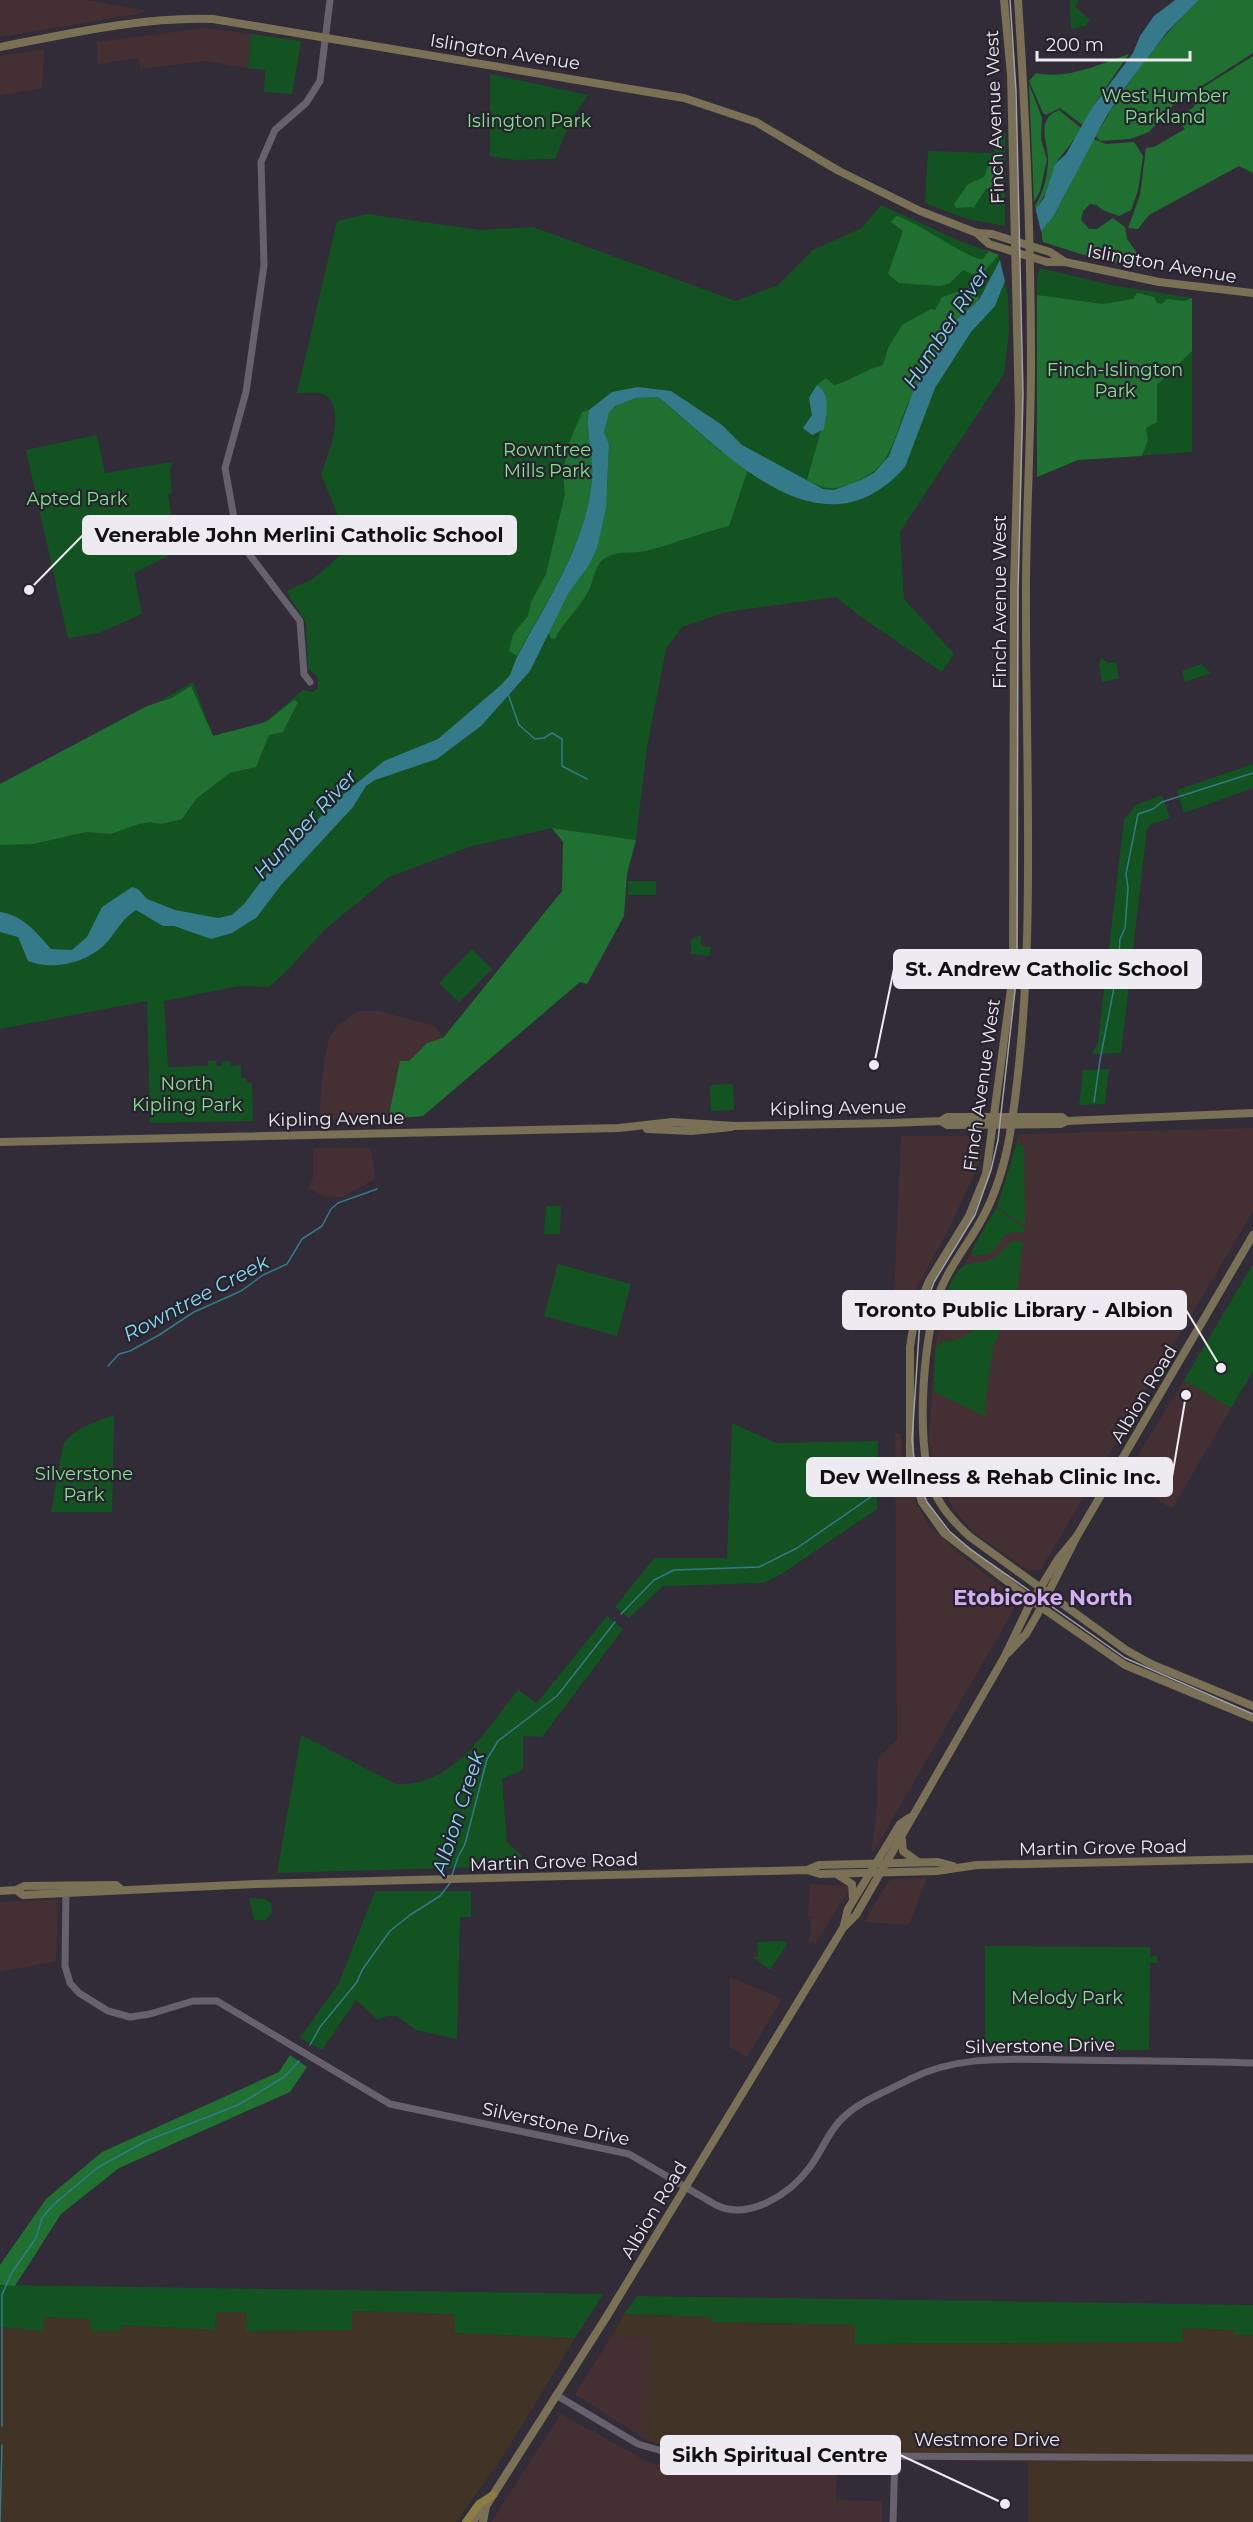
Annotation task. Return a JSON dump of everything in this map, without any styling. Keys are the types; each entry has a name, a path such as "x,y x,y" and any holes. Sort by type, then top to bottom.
{"main road":[{"name":"Finch Avenue West","path":"1004,0 1011,75 1014,290 1019,411 1014,586 1014,955 994,1126 986,1174 976,1201 929,1281 915,1316 910,1347 908,1449 917,1491 933,1520 963,1548 1041,1608 1125,1665 1253,1718"},
{"name":"Finch Avenue West","path":"1018,0 1029,245 1031,370 1026,571 1025,986 1012,1121 1004,1166 993,1196 941,1287 934,1308 928,1348 922,1440 931,1484 949,1517 981,1545 1119,1644 1151,1664 1253,1706"},
{"name":"Islington Avenue","path":"0,47 103,28 198,19 684,98 756,122 861,183 920,211 977,233 996,235 1050,252 1065,262"},
{"name":"Islington Avenue","path":"977,233 989,244 1047,262 1065,262 1151,281 1253,293"},
{"name":"Kipling Avenue","path":"0,1142 637,1127 692,1131 718,1130 735,1126 941,1121 947,1117 995,1117 1012,1121 1061,1124 1067,1121 1253,1113"},
{"name":"Kipling Avenue","path":"941,1121 947,1125 994,1126 1012,1121"},
{"name":"Albion Road","path":"1005,1656 1026,1634 1077,1536 1253,1235"},
{"name":"Albion Road","path":"472,2522 486,2506 556,2395 843,1928 856,1914 903,1836 909,1818 1005,1656 1016,1628 1041,1587 1077,1536"},
{"name":"Albion Road","path":"843,1928 853,1900 900,1824 909,1818"},
{"path":"903,1836 903,1851 918,1863"},
{"name":"Martin Grove Road","path":"0,1891 16,1890 24,1895 66,1890 116,1893 122,1890 807,1870 820,1874 937,1871 954,1866 1253,1858"},
{"name":"Martin Grove Road","path":"807,1870 819,1865 887,1863 938,1862 954,1866"},
{"path":"833,1874 852,1884 853,1900"},
{"path":"466,2522 479,2505 493,2495"},
{"name":"Albion Road","path":"483,2522 486,2506"}],"street":[{"path":"310,682 304,674 300,621 249,554 234,518 225,468 246,392 264,265 261,162 275,130 306,103 317,88 330,0"},
{"name":"Silverstone Drive","path":"66,1890 66,1976 74,1989 112,2013 140,2016 193,2001 217,2001 390,2104 629,2154 724,2209 737,2211 754,2208 785,2192 801,2178 833,2130 850,2111 919,2075 954,2063 1029,2059 1253,2063"},
{"name":"Westmore Drive","path":"556,2395 638,2444 676,2455 895,2454 1253,2458"},
{"path":"894,2522 895,2454"}],"shaded area":[{"path":"0,0 86,0 145,10 144,13 0,37"},
{"path":"205,28 251,34 248,68 204,61 140,69 138,58 98,64 97,42"},
{"path":"44,49 42,88 0,95 0,56"},
{"path":"359,1011 379,1011 435,1026 443,1038 427,1043 409,1061 400,1062 388,1119 319,1120 324,1062 329,1038 340,1024"},
{"path":"1253,1128 1253,1211 1041,1569 1029,1571 973,1532 953,1509 935,1472 929,1438 935,1349 944,1301 995,1211 1009,1175 1018,1137 1022,1134"},
{"path":"901,1136 976,1136 983,1144 981,1159 948,1231 909,1301 894,1297"},
{"path":"313,1148 371,1148 375,1179 342,1197 327,1198 309,1188 313,1177"},
{"path":"1184,1380 1231,1408 1172,1509 1124,1478"},
{"path":"895,1432 901,1434 902,1457 911,1494 930,1527 1018,1602 871,1856 877,1803 878,1759 897,1740"},
{"path":"927,1878 909,1925 864,1922 890,1879"},
{"path":"810,1884 851,1886 816,1943 809,1941 812,1916 808,1916"},
{"path":"58,1900 56,1961 0,1972 0,1902"},
{"path":"730,1977 782,1999 747,2057 730,2047"},
{"path":"352,2311 455,2314 455,2333 575,2338 502,2458 456,2522 0,2522 0,2327 43,2331 43,2317 90,2319 91,2331 121,2330 121,2325 215,2330 217,2312 247,2312 247,2331 351,2330"},
{"path":"624,2314 711,2317 712,2322 856,2325 856,2344 1182,2342 1182,2328 1235,2330 1235,2335 1253,2335 1253,2522 1028,2522 1028,2462 899,2460 898,2449 669,2447 648,2441 650,2337 612,2336"},
{"path":"612,2336 651,2337 648,2441 575,2394"},
{"path":"561,2414 652,2464 837,2471 836,2500 882,2501 882,2522 491,2522"}],"green space":[{"path":"1070,0 1079,0 1075,7 1090,20 1085,26 1071,29"},
{"name":"West Humber Parkland","path":"1199,0 1253,0 1253,53 1174,104 1149,132 1130,139 1100,141 1096,136 1130,81 1169,31"},
{"path":"251,34 301,41 292,94 264,92 265,70 248,68"},
{"path":"1129,54 1091,109 1084,126 1060,108 1046,115 1043,113 1029,81 1036,73 1047,75 1071,73"},
{"path":"1253,56 1253,173 1239,166 1149,215 1138,229 1128,228 1140,195 1146,148 1154,147 1185,129 1180,122 1182,115 1194,107 1197,91"},
{"name":"Islington Park","path":"490,74 588,95 569,124 555,159 515,160 490,156"},
{"path":"1029,84 1042,118 1041,139 1047,160 1040,191 1034,202"},
{"path":"1059,110 1082,129 1055,164 1046,192 1036,211 1035,206 1048,166 1045,125 1051,114"},
{"path":"997,132 1005,132 1005,226 967,219 925,203 928,151 994,153"},
{"path":"1094,139 1106,144 1134,142 1143,156 1138,191 1131,210 1119,216 1090,204 1083,211 1081,220 1089,229 1097,229 1113,218 1125,227 1127,239 1143,261 1144,269 1100,260 1043,242 1041,231 1053,217"},
{"path":"989,163 995,163 997,173 991,188 986,189 974,207 956,208 954,204 968,184 984,177"},
{"name":"Rowntree Mills Park","path":"881,205 960,241 999,255 1008,296 1009,332 1004,374 900,532 904,599 954,654 942,672 868,622 836,597 726,612 682,627 666,649 647,747 636,840 552,828 472,846 389,877 324,930 288,970 269,987 239,986 164,1001 168,1067 208,1066 208,1061 216,1061 216,1066 222,1066 222,1061 230,1061 231,1066 241,1065 241,1078 246,1078 246,1083 252,1083 253,1121 150,1123 147,1001 0,1029 0,793 193,682 213,736 265,722 303,690 313,692 318,688 318,677 308,669 306,623 286,591 313,579 348,549 346,536 321,474 332,443 334,407 329,398 320,393 297,393 337,221 367,214 480,230 533,227 736,301 778,285 813,250 862,228"},
{"path":"896,216 977,258 983,259 989,251 999,255 979,277 963,270 950,283 940,286 899,283 888,274 903,231 891,222"},
{"name":"Finch-Islington Park","path":"1040,268 1111,285 1192,298 1192,452 1078,460 1037,477 1037,277"},
{"path":"969,288 976,290 979,300 949,331 926,369 906,408 886,458 866,477 838,488 823,487 807,480 827,409 821,388 817,385 826,378 834,385 883,365 888,348 902,325 931,309 935,310 942,297"},
{"name":"Finch-Islington Park","path":"1137,293 1154,297 1157,303 1162,304 1167,299 1184,301 1192,298 1192,351 1157,385 1157,422 1146,428 1148,440 1142,456 1078,460 1037,477 1037,295 1103,304 1133,299"},
{"path":"658,397 719,450 748,469 729,526 645,551 620,553 605,558 599,564 589,590 581,603 555,639 551,638 548,632 578,580 607,488 609,444 604,434 609,413 615,406 636,398"},
{"path":"589,410 592,479 582,526 564,571 517,656 509,651 513,634 528,616 531,602 546,574 565,494 563,476 567,448 582,412"},
{"name":"Apted Park","path":"97,435 105,473 173,462 170,470 172,493 168,494 173,523 188,521 198,543 134,573 142,614 99,633 68,638 26,450"},
{"path":"1101,658 1108,663 1116,662 1119,678 1102,682 1099,665"},
{"path":"1201,664 1211,673 1185,682 1182,671"},
{"path":"191,686 213,736 266,722 294,700 298,702 283,732 269,735 256,767 230,773 197,798 182,819 161,824 150,822 139,824 111,834 86,832 33,844 0,845 0,784 147,706 172,698"},
{"path":"1253,764 1253,788 1184,813 1177,790"},
{"path":"1162,795 1170,818 1151,824 1147,829 1121,1053 1092,1054 1098,1042 1124,820 1136,805"},
{"path":"552,828 636,840 627,874 624,916 587,984 580,982 423,1116 388,1119 400,1061 409,1061 427,1043 443,1038 562,891 563,842"},
{"path":"628,881 656,881 656,895 628,895"},
{"path":"701,935 701,946 711,947 709,956 691,954 691,940"},
{"path":"472,949 492,969 459,1002 439,983"},
{"path":"1109,1069 1105,1104 1079,1105 1083,1070"},
{"path":"733,1084 734,1110 711,1111 710,1085"},
{"path":"1017,1143 1024,1146 1025,1226 997,1207"},
{"path":"546,1206 561,1206 560,1234 544,1234"},
{"path":"996,1208 1024,1228 1024,1232 1007,1233 991,1253 973,1256 972,1250"},
{"path":"1013,1241 1023,1242 1017,1292 1019,1297 1009,1307 1007,1304 980,1310 956,1324 942,1325 943,1303 959,1270 966,1265 992,1259"},
{"path":"558,1264 631,1284 617,1336 544,1316"},
{"path":"1253,1264 1253,1371 1231,1408 1184,1380"},
{"path":"998,1319 1007,1323 1007,1326 1002,1326 993,1348 984,1411 988,1412 985,1416 934,1392 935,1349 942,1341 958,1339 983,1324"},
{"name":"Silverstone Park","path":"114,1415 112,1512 51,1512 63,1446 79,1430"},
{"path":"732,1423 776,1443 878,1441 877,1509 783,1573 764,1583 663,1586 629,1618 615,1607 654,1558 727,1558"},
{"path":"607,1616 623,1629 542,1737 523,1736 523,1770 502,1779 507,1842 522,1856 522,1866 277,1873 301,1735 396,1784 416,1783 435,1776 467,1753 518,1690 537,1703"},
{"path":"375,1891 471,1891 471,1917 460,1917 457,2039 416,2030 397,2016 387,2016 378,2020 356,2000 322,2050 300,2038 339,1983"},
{"path":"249,1898 265,1899 271,1903 272,1913 265,1920 254,1920"},
{"path":"785,1941 787,1944 770,1970 753,1957 758,1957 757,1942"},
{"name":"Melody Park","path":"985,1946 1150,1947 1150,1957 1157,1955 1157,1963 1150,1963 1149,2050 985,2050"},
{"path":"290,2055 307,2067 290,2092 119,2168 61,2214 15,2286 0,2285 0,2265 46,2199 102,2152 279,2072"},
{"path":"0,2285 603,2294 575,2338 455,2333 455,2314 352,2311 352,2330 246,2331 247,2312 217,2312 215,2330 121,2325 121,2331 91,2331 90,2319 44,2317 43,2331 0,2327"},
{"path":"637,2296 1253,2305 1253,2335 1235,2335 1234,2330 1183,2328 1182,2342 855,2344 855,2325 712,2322 711,2317 624,2314"}],"water":[{"path":"1175,0 1199,0 1167,32 1126,86 1106,117 1053,217 1024,251 1004,283 995,306 971,332 935,388 905,467 873,494 841,504 808,501 776,488 744,468 658,397 636,398 615,406 609,413 604,433 609,444 606,508 597,548 589,565 568,594 530,671 481,726 437,759 375,780 366,786 353,807 281,885 257,917 232,933 211,939 174,926 163,926 136,910 100,949 91,955 70,963 48,965 28,961 18,937 0,932 0,912 23,921 51,949 72,950 87,937 102,907 132,887 138,889 147,899 175,910 218,918 232,915 244,904 282,854 345,793 384,761 438,739 501,685 510,675 516,659 574,549 589,502 592,478 589,410 612,392 638,387 671,391 722,425 742,445 823,489 834,490 874,473 889,456 913,392 955,321 979,300 1001,258 1044,198 1055,164 1066,154 1091,109 1133,53 1140,36 1154,16"},
{"path":"817,385 825,394 827,412 824,429 812,435 803,428 812,415 809,398"}],"pier":[{"path":"1035,207 1042,235 1027,253 1006,286 999,256"}],"waterway":[{"name":"Rowntree Creek","path":"508,694 519,725 535,739 544,738 552,733 562,739 562,766 587,779"},
{"name":"Albion Creek","path":"1094,1102 1118,967 1120,939 1125,928 1128,888 1126,874 1138,814 1153,809 1162,802 1253,773"},
{"name":"Rowntree Creek","path":"108,1366 119,1354 130,1351 194,1312 241,1291 263,1275 287,1264 302,1239 322,1226 331,1209 338,1203 377,1189"},
{"name":"Albion Creek","path":"621,1614 654,1580 674,1570 759,1567 797,1548 875,1494"},
{"name":"Albion Creek","path":"452,1875 465,1844 487,1759 498,1741 557,1696 615,1622"},
{"name":"Albion Creek","path":"310,2045 320,2027 357,1982 362,1970 390,1931 440,1896 450,1883"},
{"name":"Albion Creek","path":"2,2426 2,2295 11,2274 36,2238 42,2218 53,2205 97,2168 146,2141 238,2105 284,2077 299,2061"},
{"name":"Albion Creek","path":"0,2522 2,2445"}],"tram line":[{"path":"1010,0 1016,91 1023,394 1018,591 1017,973 998,1140 991,1170 975,1215 934,1282 920,1319 912,1440 916,1476 927,1502 949,1531 970,1549 1125,1658 1253,1714"}],"place":[{"name":"Venerable John Merlini Catholic School","path":"29,590"},
{"name":"St. Andrew Catholic School","path":"874,1065"},
{"name":"Toronto Public Library - Albion","path":"1221,1368"},
{"name":"Dev Wellness & Rehab Clinic Inc.","path":"1186,1395"},
{"name":"Sikh Spiritual Centre","path":"1005,2504"}],"district":[{"name":"Etobicoke North","path":"1043,1598"}],"water label":[{"name":"Humber River","path":"946,327"},
{"name":"Humber River","path":"305,824"}],"park label":[{"name":"North Kipling Park","path":"187,1094"}]}
